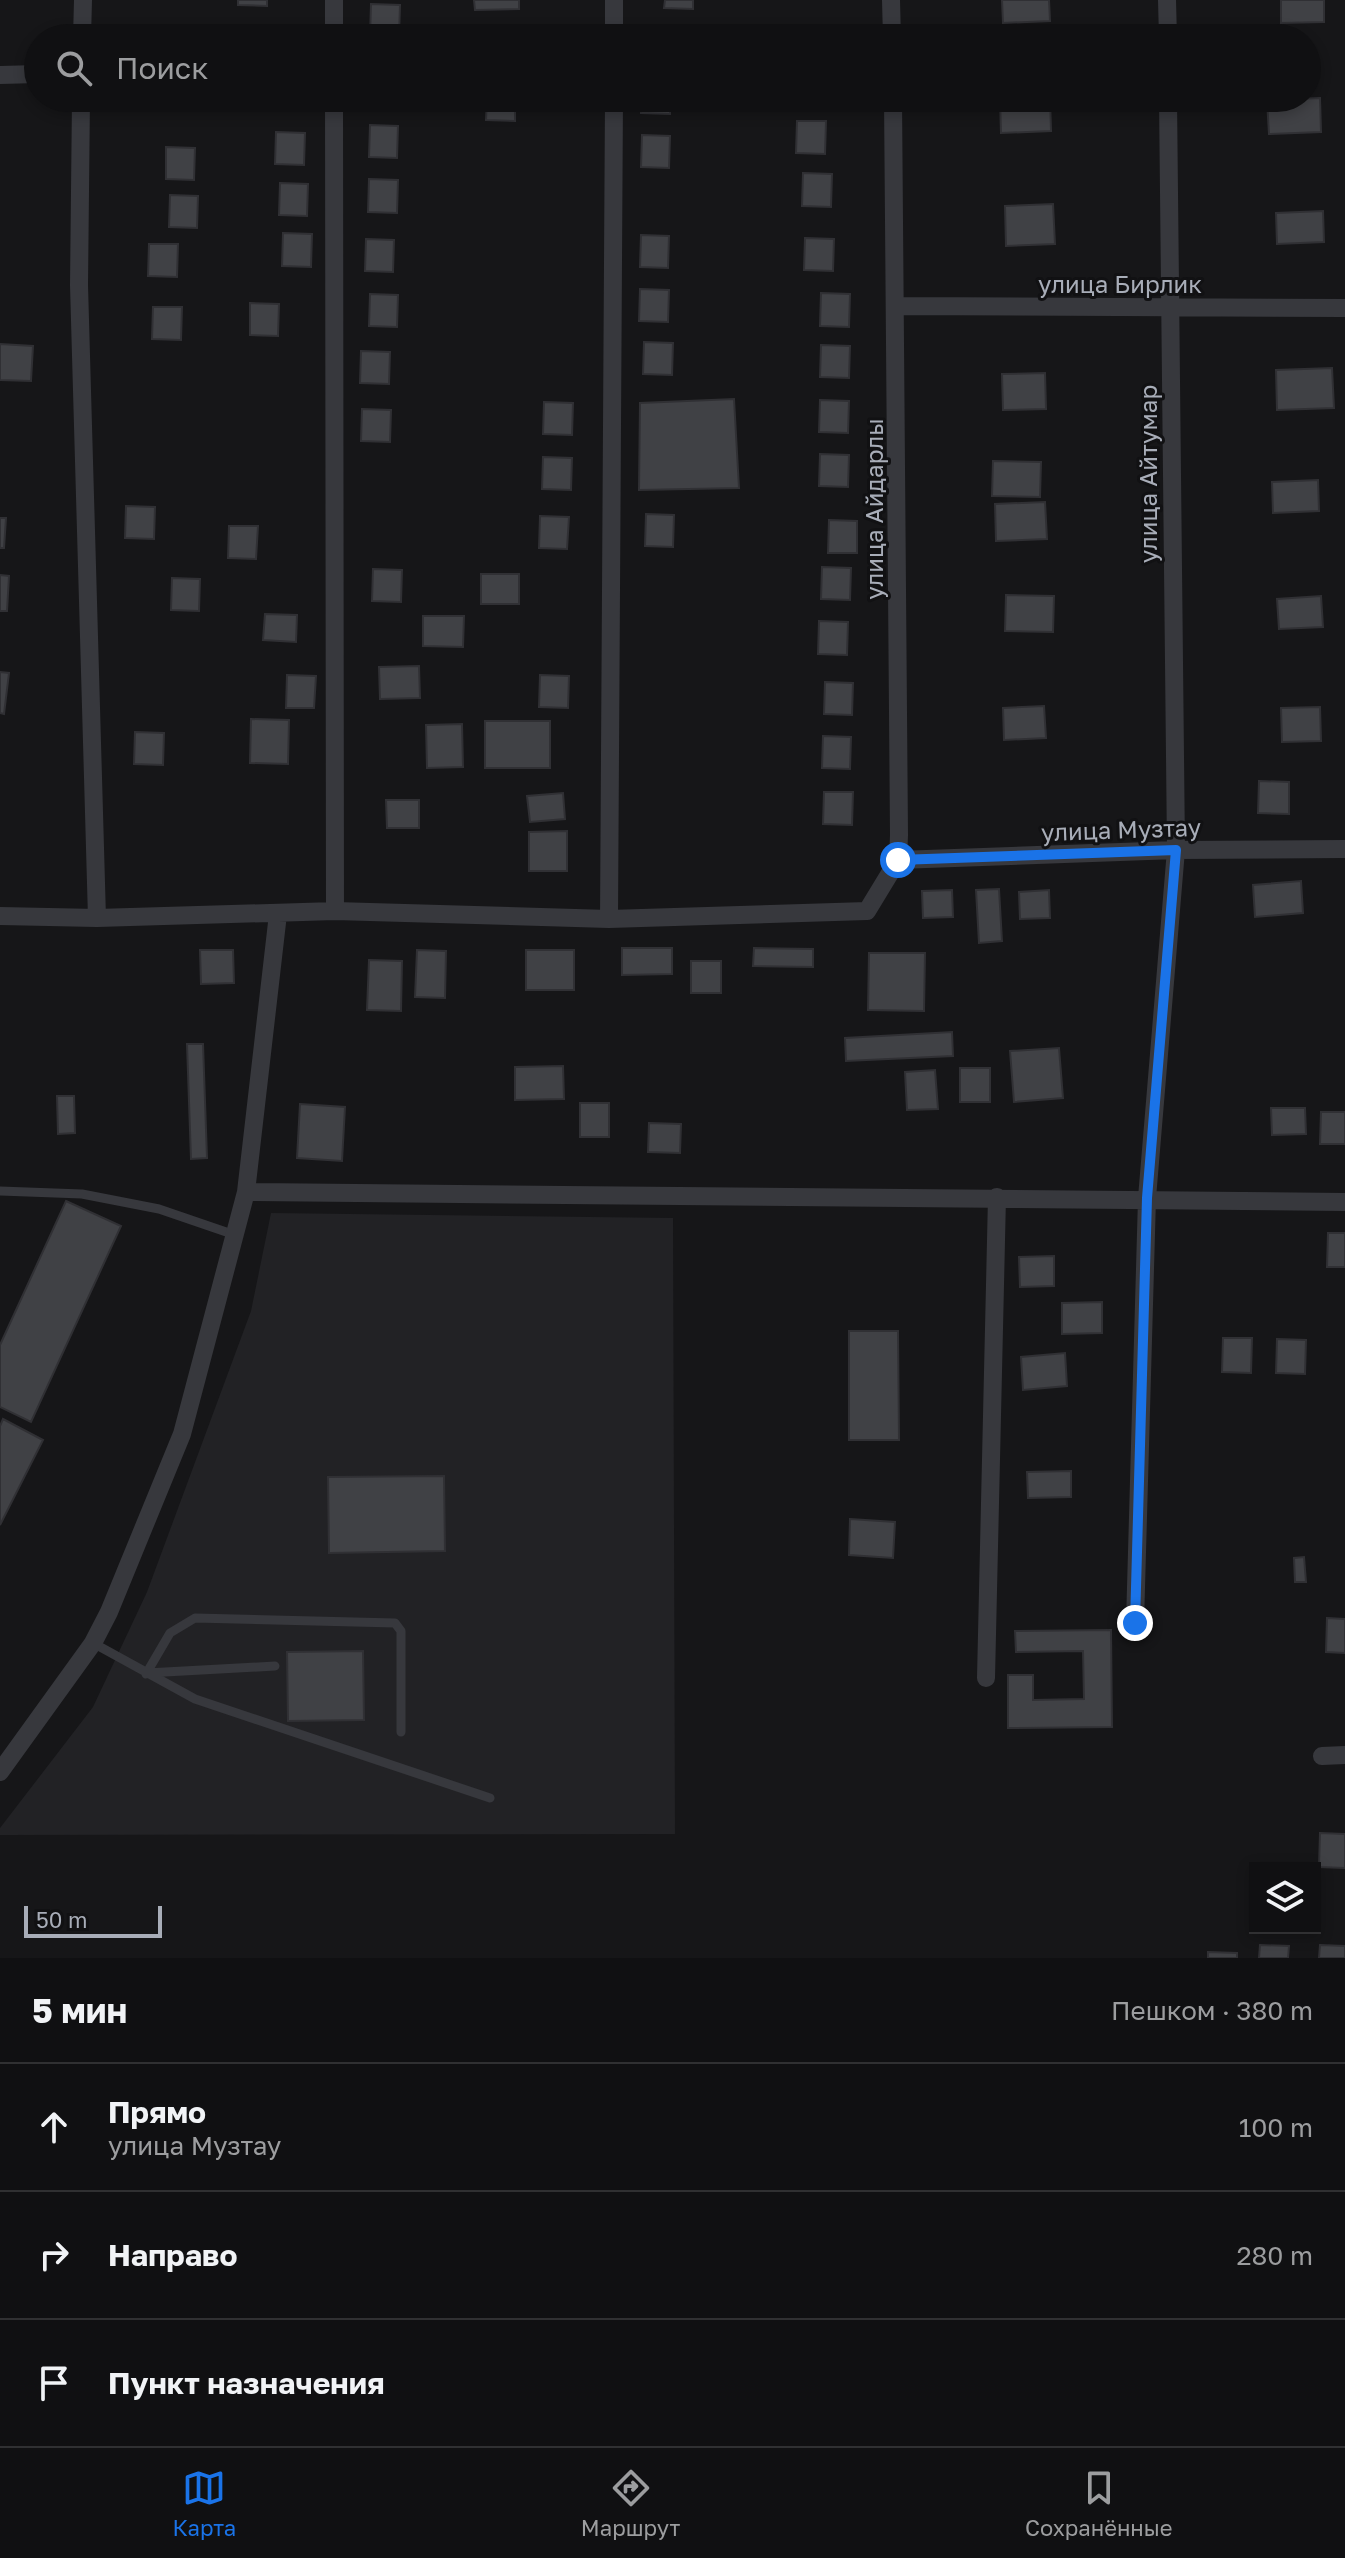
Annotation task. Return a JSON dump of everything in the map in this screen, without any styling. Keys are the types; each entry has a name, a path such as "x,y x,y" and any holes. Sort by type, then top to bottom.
{"street":[{"path":"82,24 83,0"},
{"path":"334,0 334,24"},
{"path":"614,0 614,24"},
{"path":"891,0 892,24"},
{"path":"1167,0 1168,24"},
{"path":"0,75 24,74"},
{"path":"81,112 79,285 97,918"},
{"path":"334,112 335,911"},
{"path":"609,919 614,112"},
{"name":"улица Айдарлы","path":"893,112 898,860"},
{"name":"улица Айтумар","path":"1135,1623 1147,1198 1176,850 1168,112"},
{"name":"улица Бирлик","path":"896,306 1345,308"},
{"name":"улица Музтау","path":"898,860 1176,850 1345,849"},
{"path":"0,916 97,918 335,911 609,919 867,911 898,860"},
{"path":"0,1772 93,1643 109,1612 182,1434 246,1192 278,914"},
{"path":"246,1192 1345,1202"},
{"path":"986,1678 997,1197"},
{"path":"1322,1756 1345,1755"}],"lane":[{"path":"0,1191 82,1194 159,1209 236,1235"},
{"path":"146,1674 170,1633 195,1618 395,1623 401,1631 401,1732"},
{"path":"93,1643 195,1699 490,1798"},
{"path":"146,1674 275,1666"}],"shaded area":[{"path":"271,1213 673,1218 675,1834 0,1835 0,1828 93,1707 147,1592 251,1311"}],"building":[{"path":"238,0 267,0 267,6 238,5"},
{"path":"474,0 519,0 519,9 475,10"},
{"path":"665,0 693,0 693,9 664,8"},
{"path":"1002,0 1049,0 1050,21 1003,23"},
{"path":"1281,0 1324,0 1324,22 1281,23"},
{"path":"371,4 400,5 399,24 370,24"},
{"path":"486,112 515,112 515,121 486,120"},
{"path":"670,112 670,114 641,113"},
{"path":"1000,112 1050,112 1051,131 1001,133"},
{"path":"1268,112 1320,112 1321,132 1269,134"},
{"path":"797,121 826,121 825,154 796,153"},
{"path":"370,125 398,126 397,158 369,157"},
{"path":"276,132 305,133 304,165 275,164"},
{"path":"642,135 670,136 669,168 641,167"},
{"path":"166,147 195,148 194,180 166,179"},
{"path":"803,173 832,174 831,207 802,206"},
{"path":"369,179 398,180 397,213 368,212"},
{"path":"280,183 308,184 307,216 279,215"},
{"path":"170,195 198,196 197,228 169,227"},
{"path":"1053,204 1055,244 1006,246 1005,206"},
{"path":"1323,211 1324,242 1277,244 1276,213"},
{"path":"283,233 312,234 311,267 282,266"},
{"path":"641,235 669,236 668,268 640,267"},
{"path":"805,238 834,239 833,271 804,270"},
{"path":"366,239 394,240 393,272 365,271"},
{"path":"149,244 178,244 177,277 148,276"},
{"path":"640,289 669,290 668,322 639,321"},
{"path":"821,293 850,294 849,327 820,326"},
{"path":"370,294 398,295 397,327 369,326"},
{"path":"250,303 279,304 278,336 250,335"},
{"path":"153,307 182,307 181,340 152,339"},
{"path":"644,342 673,343 672,375 643,374"},
{"path":"0,344 33,346 31,381 0,380"},
{"path":"821,345 850,346 849,378 820,377"},
{"path":"361,351 390,352 389,384 360,383"},
{"path":"1332,368 1334,408 1277,410 1276,370"},
{"path":"1045,373 1046,409 1003,410 1002,374"},
{"path":"734,399 739,488 639,490 640,403"},
{"path":"820,400 849,401 848,433 819,432"},
{"path":"544,402 573,403 572,435 543,434"},
{"path":"362,409 391,410 390,442 361,441"},
{"path":"820,454 849,455 848,487 819,486"},
{"path":"543,457 572,458 571,490 542,489"},
{"path":"993,461 1041,462 1040,497 992,496"},
{"path":"1318,480 1319,511 1273,513 1272,482"},
{"path":"1045,502 1047,539 996,541 995,504"},
{"path":"126,506 155,507 154,539 125,538"},
{"path":"646,514 674,515 673,547 645,546"},
{"path":"540,516 569,517 567,549 539,548"},
{"path":"0,518 6,518 4,548 0,548"},
{"path":"829,520 857,521 857,553 828,553"},
{"path":"229,526 258,526 256,559 228,558"},
{"path":"822,567 851,568 850,600 821,599"},
{"path":"373,569 402,570 401,602 372,601"},
{"path":"481,574 519,574 519,604 481,604"},
{"path":"0,575 9,576 7,611 0,611"},
{"path":"172,578 200,579 199,611 171,610"},
{"path":"1006,595 1054,596 1053,632 1005,631"},
{"path":"1321,596 1323,627 1279,629 1277,599"},
{"path":"265,614 297,615 296,642 263,640"},
{"path":"423,616 464,616 463,647 423,646"},
{"path":"819,621 848,622 847,655 818,654"},
{"path":"419,666 420,698 380,699 379,667"},
{"path":"0,672 9,673 4,714 0,713"},
{"path":"287,675 316,676 314,708 286,708"},
{"path":"540,675 569,676 568,708 539,707"},
{"path":"825,682 853,683 852,715 824,714"},
{"path":"1044,706 1046,738 1004,740 1003,708"},
{"path":"1320,707 1321,741 1282,742 1281,708"},
{"path":"251,719 289,720 288,764 250,763"},
{"path":"485,721 550,721 550,768 485,768"},
{"path":"462,724 463,767 427,768 426,725"},
{"path":"135,732 164,733 163,765 134,764"},
{"path":"823,736 851,737 850,769 822,768"},
{"path":"1259,781 1289,782 1289,814 1258,813"},
{"path":"824,792 853,792 852,825 823,824"},
{"path":"563,793 565,819 530,822 527,796"},
{"path":"386,800 419,800 419,828 387,828"},
{"path":"567,831 567,871 529,871 529,832"},
{"path":"1301,881 1303,913 1255,917 1253,885"},
{"path":"999,889 1002,941 979,943 976,890"},
{"path":"952,890 953,917 923,918 922,891"},
{"path":"1049,890 1050,918 1020,919 1019,892"},
{"path":"622,948 672,948 672,974 622,975"},
{"path":"754,948 813,949 813,967 753,966"},
{"path":"200,950 233,950 234,983 201,984"},
{"path":"417,950 446,951 445,998 415,997"},
{"path":"526,950 574,950 574,990 526,990"},
{"path":"869,953 925,953 924,1011 868,1010"},
{"path":"369,960 402,961 401,1011 367,1010"},
{"path":"691,961 721,961 721,993 691,993"},
{"path":"952,1032 953,1056 846,1061 845,1038"},
{"path":"187,1044 203,1044 207,1158 191,1159"},
{"path":"1059,1048 1063,1098 1014,1102 1010,1051"},
{"path":"563,1066 564,1099 515,1100 515,1067"},
{"path":"960,1068 990,1068 990,1102 960,1102"},
{"path":"935,1070 938,1109 907,1110 905,1072"},
{"path":"57,1096 74,1096 75,1133 58,1134"},
{"path":"580,1103 609,1103 609,1137 580,1137"},
{"path":"300,1104 345,1107 342,1161 297,1158"},
{"path":"1271,1108 1305,1108 1306,1134 1272,1135"},
{"path":"1321,1112 1345,1112 1345,1144 1320,1144"},
{"path":"649,1123 681,1124 680,1153 648,1152"},
{"path":"66,1201 121,1226 31,1422 0,1407 0,1345"},
{"path":"1328,1233 1345,1233 1345,1267 1327,1267"},
{"path":"1054,1256 1054,1286 1020,1287 1019,1257"},
{"path":"1102,1302 1102,1333 1062,1334 1062,1303"},
{"path":"849,1331 898,1331 899,1440 849,1440"},
{"path":"1223,1338 1252,1338 1251,1373 1222,1372"},
{"path":"1277,1339 1306,1340 1305,1374 1276,1373"},
{"path":"1065,1353 1067,1386 1023,1390 1021,1357"},
{"path":"3,1419 43,1440 0,1525 0,1426"},
{"path":"1071,1471 1071,1497 1028,1498 1027,1472"},
{"path":"444,1476 445,1551 329,1553 328,1477"},
{"path":"850,1519 895,1522 893,1558 849,1555"},
{"path":"1304,1557 1306,1582 1295,1582 1294,1558"},
{"path":"1327,1618 1345,1619 1345,1653 1326,1652"},
{"path":"1111,1630 1112,1727 1008,1728 1008,1675 1033,1675 1033,1700 1084,1699 1083,1651 1016,1652 1015,1631"},
{"path":"363,1651 364,1720 288,1721 287,1652"},
{"path":"1320,1833 1345,1834 1345,1868 1321,1867"},
{"path":"1260,1945 1289,1946 1288,1958 1259,1958"},
{"path":"1320,1945 1345,1946 1345,1958 1319,1958"},
{"path":"1208,1952 1237,1953 1237,1958 1208,1958"}],"route":[{"path":"898,860 1176,850 1147,1198 1135,1623"}]}
